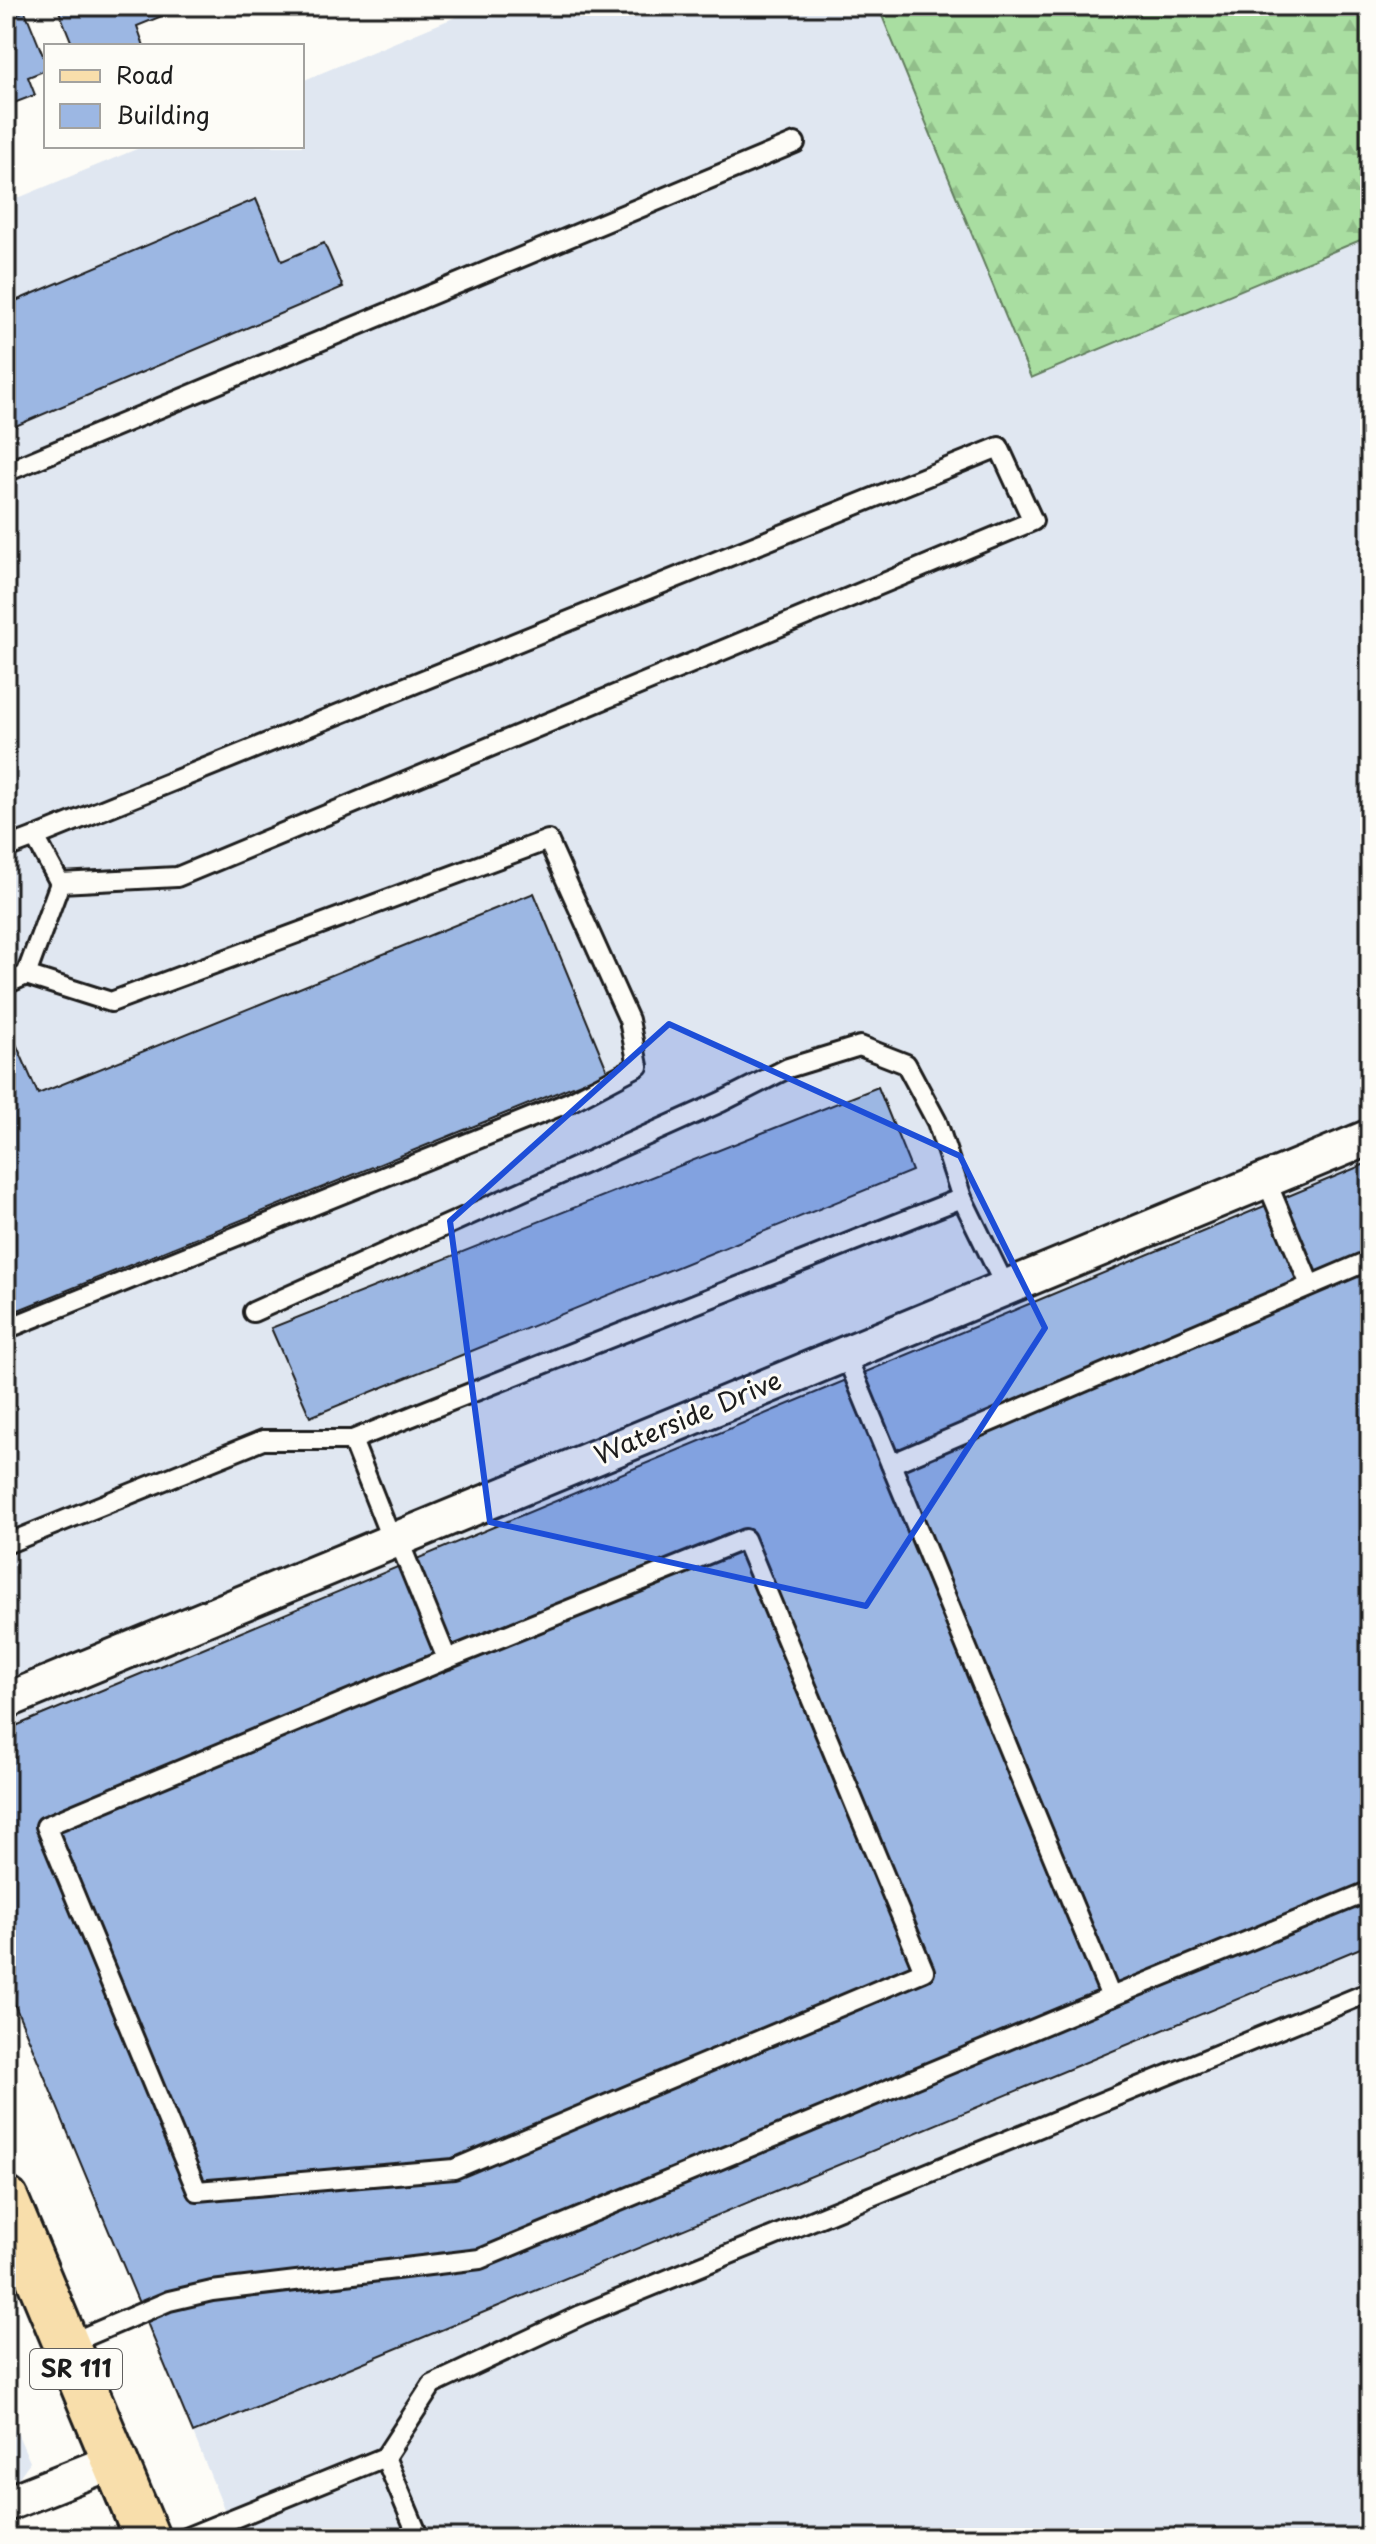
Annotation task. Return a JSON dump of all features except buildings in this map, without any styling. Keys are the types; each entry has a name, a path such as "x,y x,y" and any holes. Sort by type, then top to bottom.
{"main road":[{"name":"SR 111","path":"6,2200 147,2538"}],"street":[{"name":"Waterside Drive","path":"6,1701 1370,1137"},
{"path":"6,2504 114,2461"}],"lane":[{"path":"6,472 795,143"},
{"path":"6,848 999,447 1033,521 177,877 60,883"},
{"path":"26,975 60,883 35,837"},
{"path":"6,984 26,975 111,1002 548,840 629,1020 638,1066 572,1101 6,1329"},
{"path":"253,1312 721,1102 788,1068 860,1046 906,1064 937,1122 962,1198 1006,1288"},
{"path":"1266,1180 1310,1285"},
{"path":"6,1544 263,1440 352,1440 962,1198"},
{"path":"891,1464 1370,1260"},
{"path":"845,1353 1111,1997"},
{"path":"352,1440 447,1659"},
{"path":"745,1539 924,1971 454,2169 197,2191 46,1826 447,1659 745,1539"},
{"path":"66,2345 169,2301 212,2291 480,2259 1370,1891"},
{"path":"185,2538 385,2457 432,2385 581,2315 1370,1992"},
{"path":"385,2457 419,2538"}],"highlighted area":[{"path":"669,1024 960,1156 1045,1328 866,1606 490,1522 450,1221"}],"shaded area":[{"path":"482,6 878,6 1031,377 1370,236 1370,1162 6,1730 6,203 139,148 304,148 304,80"},
{"path":"1370,1944 1370,2538 236,2538 193,2433"},
{"path":"6,2407 30,2462 14,2484 6,2488"}],"green space":[{"path":"878,6 1370,6 1370,236 1031,378"}]}
